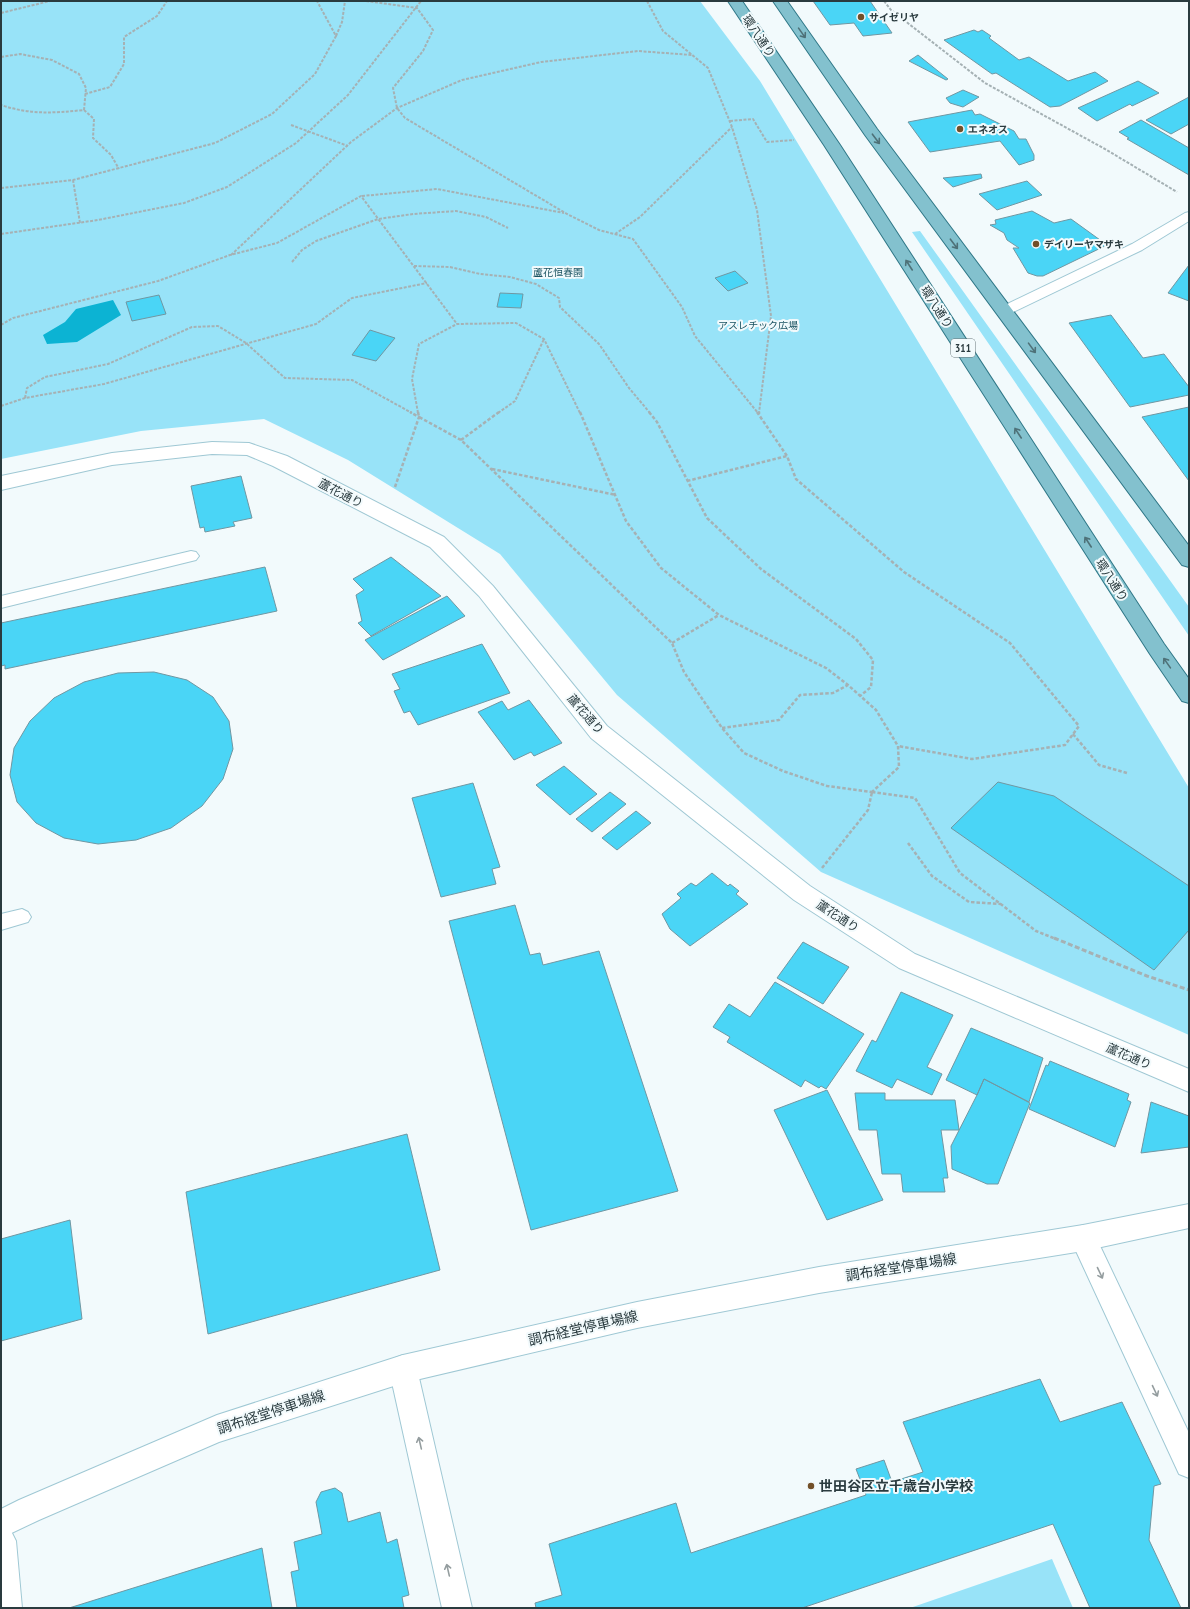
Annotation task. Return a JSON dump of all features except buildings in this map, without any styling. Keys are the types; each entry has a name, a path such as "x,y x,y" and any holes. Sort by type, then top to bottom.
{"main road":[{"name":"環八通り","path":"735,1 836,151 1157,649 1189,695"},
{"path":"780,1 871,132 1189,560"}],"street":[{"name":"蘆花通り","path":"1,483 112,459 212,448 249,449 280,461 437,542 486,591 599,732 802,893 907,961 1189,1081"},
{"name":"調布経堂停車場線","path":"1,1524 36,1507 217,1429 403,1369 645,1313 819,1280 1083,1238 1189,1216"},
{"path":"1083,1238 1189,1464"},
{"path":"403,1369 457,1608"},
{"path":"1,1541 7,1608"}],"lane":[{"path":"1004,311 1137,247 1189,216"},
{"path":"1,602 191,556"},
{"path":"1,922 22,917"}],"path":[{"path":"1,13 50,1"},
{"path":"85,94 110,87 124,64 124,37 157,16 167,1"},
{"path":"317,1 336,36"},
{"path":"1,188 73,180 215,143 272,114 315,74 342,22 345,1"},
{"path":"366,1 417,8 433,30 424,51 393,88 397,108 405,118 567,214 599,230 633,239 682,307 695,336 759,415 787,456 796,479 904,572 1010,643 1079,726 1065,745 972,759 898,746"},
{"path":"1,234 80,223 184,203 227,187 296,143 348,95 421,1"},
{"path":"647,1 663,31 708,68 730,121 757,210 771,316 759,415"},
{"path":"884,1 891,10 985,83 1105,149 1183,195"},
{"path":"230,255 348,146 397,108 462,80 541,62 638,51 692,55"},
{"path":"1,57 20,54 52,60 79,74 86,88 84,110"},
{"path":"1,104 13,109 48,114 84,110 94,119 93,138 111,155 119,169"},
{"path":"730,121 753,119 767,142 798,139"},
{"path":"291,125 348,146"},
{"path":"615,234 640,217 732,127"},
{"path":"73,180 80,223"},
{"path":"1,325 13,318 158,281 230,255 277,243 361,196 437,189 567,214"},
{"path":"361,196 457,324"},
{"path":"292,262 302,250 316,241 378,218 456,211 486,217 508,228"},
{"path":"414,266 450,267 480,274 510,277 536,284 559,298 560,306 598,344 629,388 657,422 707,518 761,569 856,639 873,660 871,687 860,696"},
{"path":"1,406 24,398 104,384 316,324 352,298 427,283"},
{"path":"385,515 419,417 412,379 419,344 457,324 516,323 544,339 576,404 626,521 661,568 719,616 826,668 876,710 898,746 899,767 871,793 868,810 819,872"},
{"path":"24,398 27,388 45,377 108,364 192,327 218,326 246,343 285,378 352,380 462,440 672,643 684,672 722,728 744,753 783,771 827,786 915,798 960,873 1036,931 1147,976 1189,990"},
{"path":"462,440 515,401 544,339"},
{"path":"687,481 787,456"},
{"path":"491,468 616,495"},
{"path":"672,643 719,616"},
{"path":"722,728 778,720 800,696 833,693 848,685"},
{"path":"1073,734 1099,765 1126,773"},
{"path":"908,843 932,876 969,902 1001,904"}],"green space":[{"name":"蘆花恒春園","path":"1,1 700,1 760,81 1189,788 1189,1035 821,872 617,695 500,554 348,460 264,419 141,431 1,459"},
{"path":"920,231 1189,607 1189,636 912,232"},
{"path":"1052,1559 1073,1608 910,1608"}],"shaded area":[{"path":"113,300 121,315 77,342 47,344 43,335 65,322 76,309"}],"place":[{"name":"サイゼリヤ","path":"861,17"},
{"name":"エネオス","path":"960,129"},
{"name":"デイリーヤマザキ","path":"1036,244"},
{"name":"世田谷区立千歳台小学校","path":"811,1486"}],"park label":[{"name":"アスレチック広場","path":"758,325"}]}
